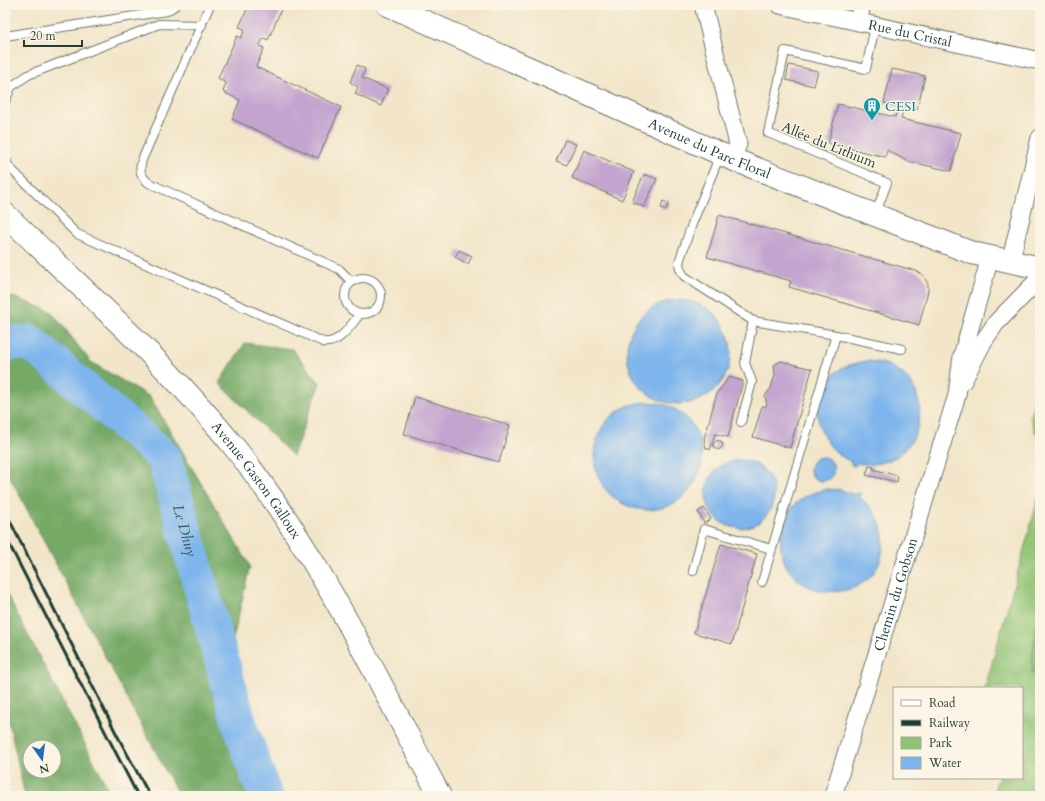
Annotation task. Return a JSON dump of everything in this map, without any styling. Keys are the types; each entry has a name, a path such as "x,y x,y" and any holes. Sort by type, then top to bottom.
{"main road":[{"name":"Avenue du Parc Floral","path":"388,5 726,157 972,253 1040,268"},
{"name":"Avenue Gaston Galloux","path":"5,214 127,331 182,387 244,460 272,497 305,548 440,796"}],"street":[{"path":"703,5 738,144 726,157"},
{"name":"Rue du Cristal","path":"780,5 1040,61"},
{"path":"858,22 862,5"},
{"name":"Chemin du Gobson","path":"958,392 962,356 1000,260 1040,138"},
{"name":"Chemin du Gobson","path":"834,796 958,392 983,342 996,323 1040,278"}],"lane":[{"path":"5,36 167,11 176,5"},
{"path":"210,5 142,160 139,168 143,178 149,183 339,269 352,282"},
{"path":"5,102 11,87 28,75 159,24 202,25"},
{"name":"Allée du Lithium","path":"875,216 887,183 768,133 785,51 866,69 876,26"},
{"path":"726,157 692,224 680,262 680,270 684,276 753,321 836,335 902,349"},
{"path":"5,158 9,167 76,234 323,342 331,343 337,340 360,314"},
{"path":"358,279 370,279 375,282 381,292 380,304 372,313 360,314 350,308 345,297 346,291 352,282 358,279"},
{"path":"742,422 752,382 746,363 753,321"},
{"path":"762,582 836,335"},
{"path":"693,572 704,529 772,549"}],"green space":[{"path":"5,294 51,311 91,362 150,397 250,566 218,705 279,796 179,796 5,468"},
{"path":"245,343 292,349 320,383 293,456 219,383"},
{"path":"1040,371 1040,443 1030,418"},
{"path":"1040,492 1040,796 988,796 993,794 998,779 1023,779 1023,687 985,687"},
{"path":"5,591 112,796 25,796 5,704"},
{"path":"1040,614 1040,674 1032,673 1032,654"}],"water":[{"path":"679,300 699,304 716,315 727,332 731,352 727,372 716,389 699,400 679,404 659,400 642,389 631,372 627,352 631,332 642,315 659,304"},
{"path":"867,361 892,367 909,381 918,399 919,419 913,438 900,454 881,463 856,463 855,466 851,465 852,462 839,455 829,445 822,433 818,420 818,407 821,394 827,381 845,367"},
{"path":"648,402 669,406 686,418 698,435 702,456 698,477 686,494 669,506 648,510 627,506 610,494 598,477 594,456 598,435 610,418 627,406"},
{"path":"822,457 830,461 834,469 830,477 822,481 814,477 810,469 814,461"},
{"path":"740,460 753,462 764,470 772,481 774,494 772,507 764,518 753,526 740,528 727,526 716,518 708,507 706,494 708,481 716,470 727,462"},
{"path":"828,489 841,490 855,495 857,492 861,494 859,497 869,505 879,520 881,526 883,538 879,563 867,580 848,590 827,591 807,586 790,572 781,552 783,524 789,511 806,496"}],"building":[{"path":"249,5 283,5 268,40 264,38 259,46 264,48 256,67 341,107 318,158 232,119 240,100 223,92 226,83 218,78 237,36 241,38 245,29 239,27"},
{"path":"357,65 365,69 362,78 388,89 381,106 355,94 358,87 350,82"},
{"path":"789,65 818,71 814,86 786,80"},
{"name":"CESI","path":"892,69 925,76 917,110 904,107 901,119 961,133 951,171 907,161 887,150 885,157 828,143 838,104 895,117 898,106 884,103"},
{"path":"565,140 576,144 567,165 556,161"},
{"path":"584,150 634,172 622,200 572,178"},
{"path":"644,174 657,179 644,207 632,202"},
{"path":"663,201 669,203 666,210 661,208"},
{"path":"719,215 916,271 923,275 928,284 928,291 919,325 789,287 791,281 707,257"},
{"path":"459,250 472,256 468,264 455,257"},
{"path":"781,361 812,369 790,448 753,437 762,406 767,406 765,396 771,388 775,375 774,365"},
{"path":"729,377 743,381 728,437 715,434 710,450 706,448 704,439 717,393"},
{"path":"415,397 510,425 499,462 404,434"},
{"path":"716,441 720,441 722,445 720,449 716,449 714,447 714,443"},
{"path":"869,466 874,467 873,469 898,476 897,482 866,475"},
{"path":"704,508 711,519 704,523 698,512"},
{"path":"721,544 757,554 732,644 694,633"}],"waterway":[{"name":"Le Dhuy","path":"5,343 30,342 164,457 240,725 265,796"}],"railway":[{"path":"5,511 117,735 150,796"},
{"path":"5,536 138,796"}],"place":[{"name":"CESI","path":"872,121"}]}
